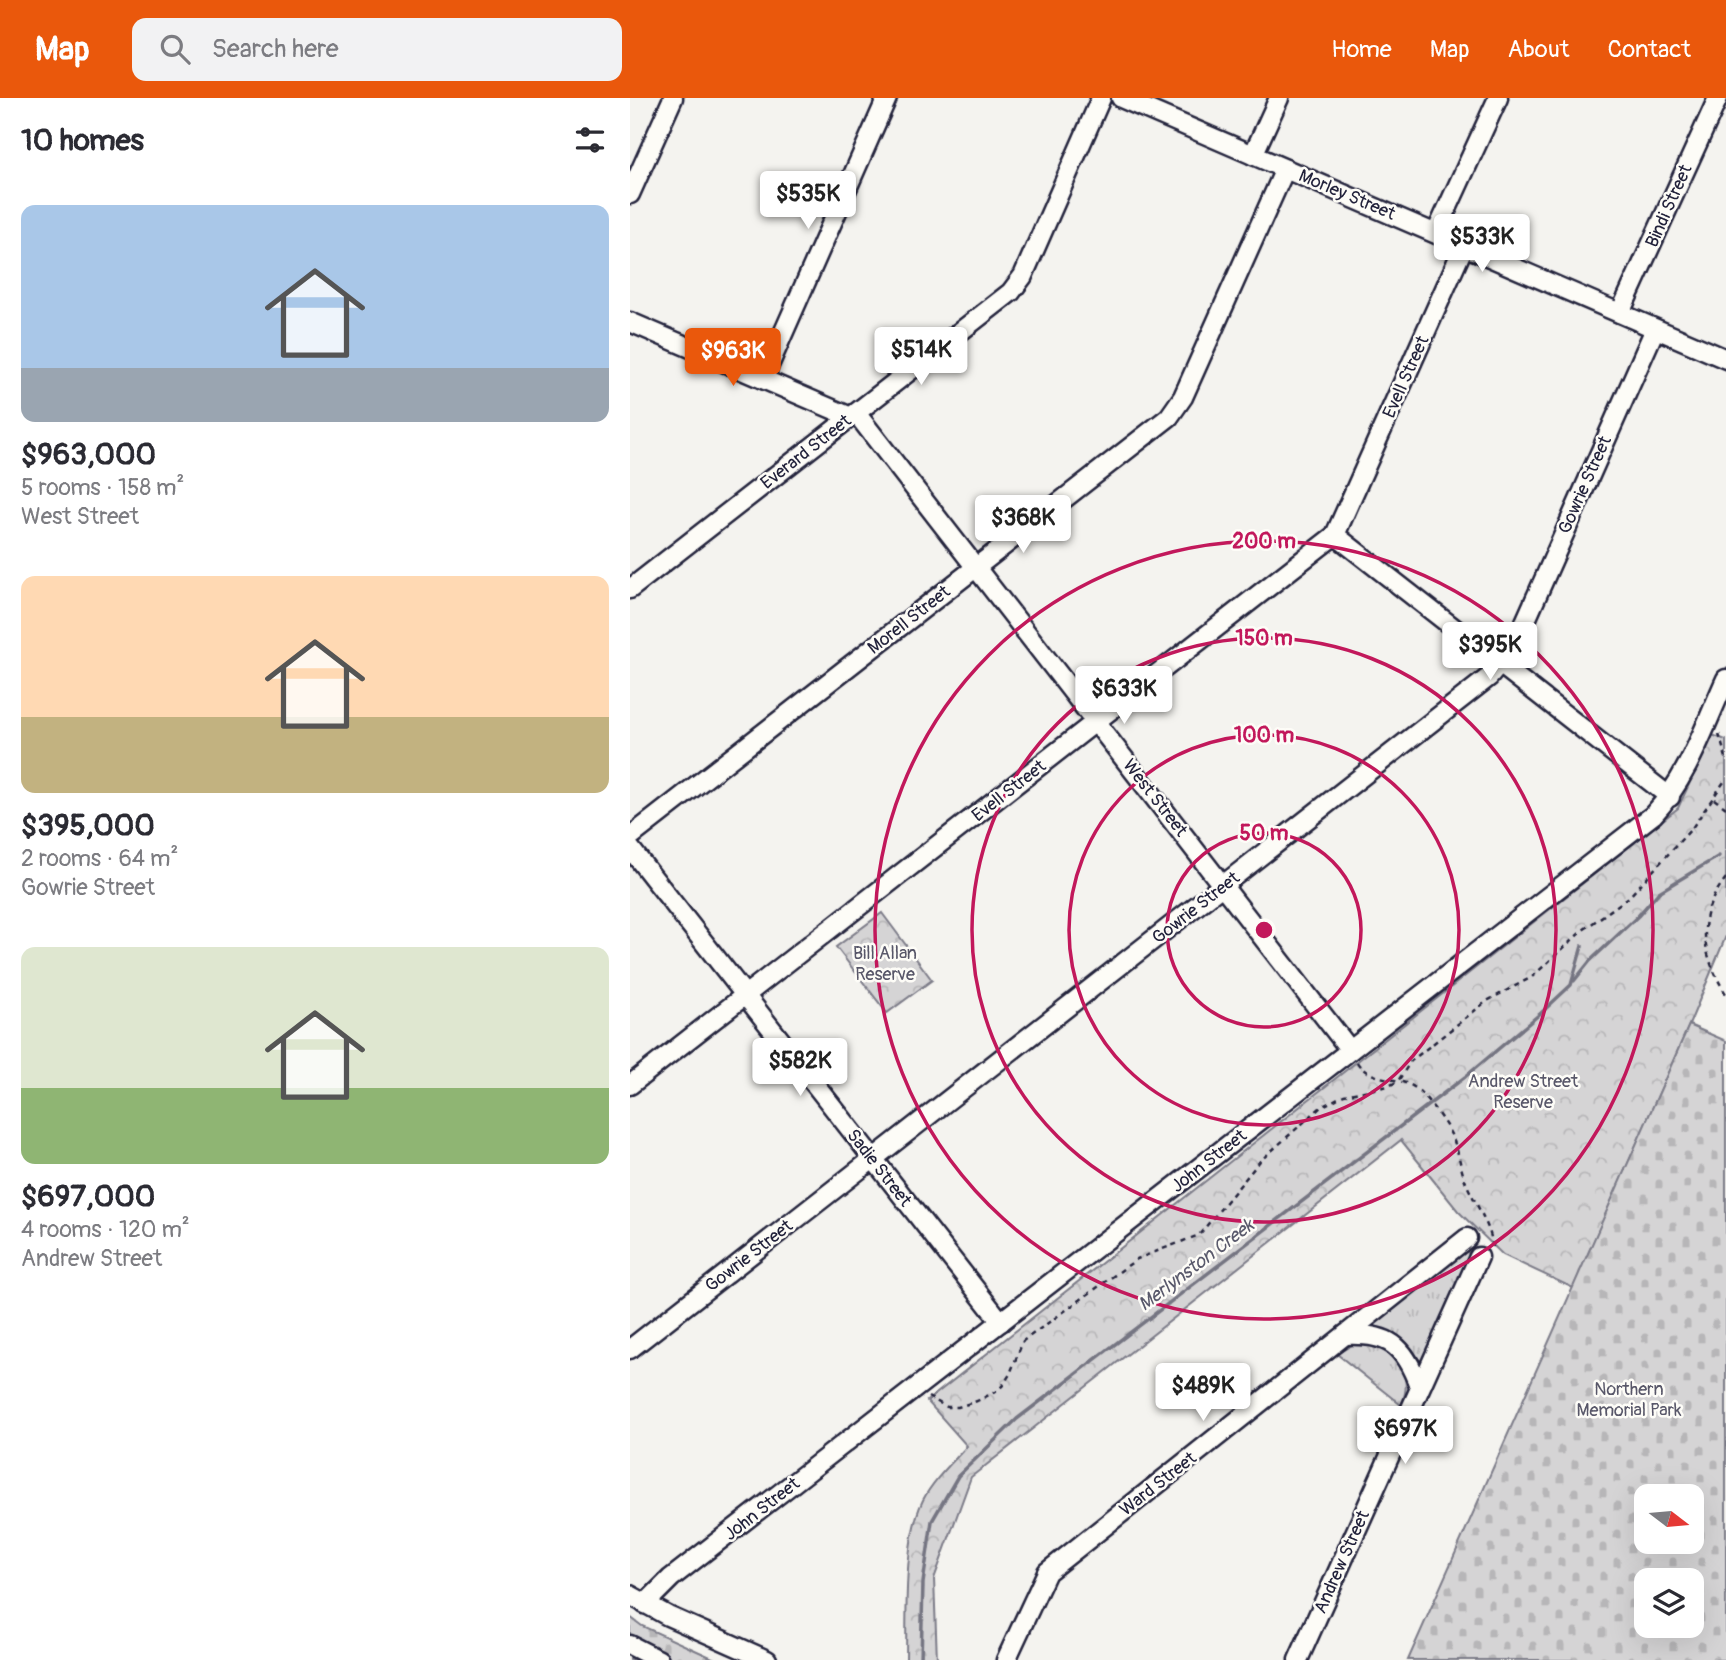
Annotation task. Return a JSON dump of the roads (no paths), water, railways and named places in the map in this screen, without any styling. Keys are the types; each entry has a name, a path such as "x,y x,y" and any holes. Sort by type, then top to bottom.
{"street":[{"path":"630,194 673,98"},
{"path":"763,380 887,98"},
{"name":"Everard Street","path":"630,589 1017,285 1101,98"},
{"name":"Morley Street","path":"1121,98 1726,359"},
{"path":"1253,155 1279,98"},
{"path":"1436,233 1498,98"},
{"name":"Bindi Street","path":"1620,313 1718,98"},
{"name":"Morell Street","path":"630,837 1176,410 1285,169"},
{"name":"Evell Street","path":"630,1085 1335,535 1464,246"},
{"name":"West Street","path":"630,322 763,380 853,415 976,568 1350,1050"},
{"name":"Gowrie Street","path":"630,1349 1479,687 1500,665 1518,638 1655,329"},
{"path":"1335,535 1670,797"},
{"name":"John Street","path":"637,1600 671,1578 919,1387 1653,815 1670,797 1683,774 1726,679"},
{"name":"Sadie Street","path":"630,848 1001,1322"},
{"name":"Ward Street","path":"1006,1660 1047,1572 1467,1238"},
{"name":"Andrew Street","path":"1298,1660 1419,1387 1486,1254"},
{"path":"1345,1335 1369,1334 1397,1345 1412,1367 1419,1387"},
{"path":"637,1600 767,1660"},
{"path":"630,1645 659,1660"}],"waterway":[{"name":"Merlynston Creek","path":"1574,981 1590,961 1638,916 1659,892 1719,856"},
{"name":"Merlynston Creek","path":"921,1660 923,1583 932,1521 958,1476 1017,1419 1465,1077 1541,1013 1571,985 1582,946"}],"park label":[{"name":"Bill Allan Reserve","path":"885,963"},
{"name":"Andrew Street Reserve","path":"1523,1091"},
{"name":"Northern Memorial Park","path":"1629,1399"}]}
